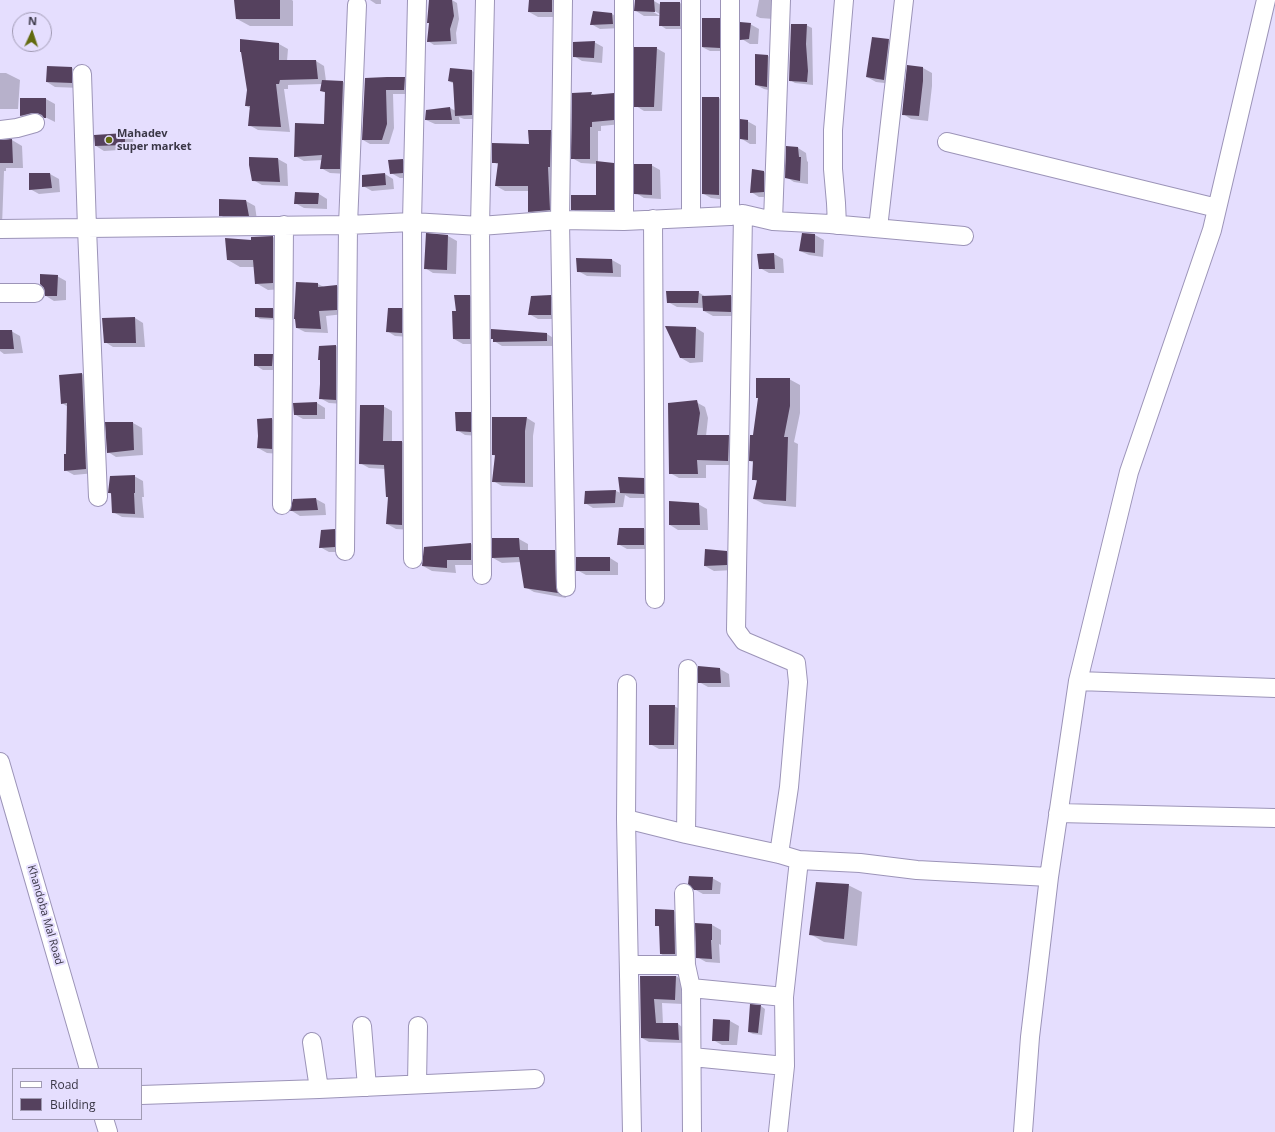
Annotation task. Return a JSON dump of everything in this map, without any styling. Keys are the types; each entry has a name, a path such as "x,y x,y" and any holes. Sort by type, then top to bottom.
{"street":[{"path":"413,559 412,222 417,0"},
{"path":"482,575 480,226 485,0"},
{"path":"563,0 560,220 566,588"},
{"path":"624,0 624,221"},
{"path":"691,218 692,0"},
{"path":"730,0 736,215 736,630 744,641 796,663 798,682 789,787 778,854"},
{"path":"773,222 781,0"},
{"path":"836,225 833,169 833,130 844,0"},
{"path":"878,228 904,0"},
{"path":"1023,1132 1030,1037 1049,877 1078,681 1129,472 1212,230 1266,0"},
{"path":"345,552 348,225 357,5"},
{"path":"82,74 98,497"},
{"path":"0,130 17,128 35,123"},
{"path":"947,142 1217,208"},
{"path":"0,229 348,225 412,222 480,226 560,220 624,221 736,215 773,222 878,228 964,236"},
{"path":"653,219 655,599"},
{"path":"282,505 284,225"},
{"path":"0,293 35,293"},
{"path":"686,834 688,669"},
{"path":"1078,681 1275,688"},
{"path":"627,684 626,820 632,1132"},
{"name":"Khandoba Mal Road","path":"0,762 89,1068"},
{"path":"1058,813 1275,818"},
{"path":"626,820 799,860 860,863 924,871 1049,877"},
{"path":"778,1132 785,1066 784,997 799,860"},
{"path":"684,894 686,965 691,988 692,1132"},
{"path":"629,965 686,965"},
{"path":"691,988 784,997"},
{"path":"362,1026 367,1087"},
{"path":"416,1084 418,1026"},
{"path":"312,1042 319,1089"},
{"path":"692,1057 785,1066"},
{"path":"142,1095 319,1089 535,1079"},
{"path":"104,1120 108,1132"}],"building":[{"path":"234,0 280,0 280,19 236,19"},
{"path":"429,0 452,0 454,16 450,29 451,41 427,42"},
{"path":"529,0 552,0 552,12 528,12"},
{"path":"635,0 654,0 655,12 634,11"},
{"path":"660,2 680,2 680,26 659,26"},
{"path":"593,11 612,13 613,24 590,25"},
{"path":"702,18 720,18 720,48 702,47"},
{"path":"740,22 751,23 749,39 740,40"},
{"path":"791,24 807,24 807,82 789,81"},
{"path":"872,37 889,39 884,80 866,77"},
{"path":"240,39 279,43 279,60 316,60 318,79 280,80 279,84 276,84 281,127 248,126 250,106 245,106 247,90 240,52"},
{"path":"595,41 594,58 573,57 573,42"},
{"path":"634,47 657,47 654,107 634,107"},
{"path":"755,54 768,55 767,87 755,85"},
{"path":"907,65 923,67 919,116 902,115"},
{"path":"47,66 72,67 72,83 46,82"},
{"path":"450,68 472,70 472,115 455,116 453,82 448,81"},
{"path":"405,77 404,90 386,90 387,124 382,140 362,140 365,78"},
{"path":"322,80 343,81 340,169 320,169 322,155 294,157 295,123 324,124 325,92 320,91"},
{"path":"592,92 591,95 614,93 614,120 592,122 592,127 590,127 590,159 571,159 572,93"},
{"path":"702,97 719,97 719,195 702,194"},
{"path":"20,98 46,98 46,118 37,113 20,116"},
{"path":"450,107 452,120 425,120 426,110"},
{"path":"740,119 748,120 748,140 740,139"},
{"path":"528,130 551,130 550,167 548,167 550,210 528,212 528,186 495,186 498,163 492,163 492,143 529,144"},
{"name":"Mahadev super market","path":"125,133 125,145 95,146 94,135"},
{"path":"12,139 13,163 0,163 0,140"},
{"path":"786,146 798,147 799,157 801,157 800,181 785,178"},
{"path":"249,157 278,158 280,182 252,181"},
{"path":"403,159 403,173 390,174 388,160"},
{"path":"596,161 614,163 614,210 571,210 571,195 596,195"},
{"path":"634,164 652,164 652,195 634,194"},
{"path":"752,169 764,171 764,192 750,193"},
{"path":"29,173 50,173 52,188 29,190"},
{"path":"385,173 386,185 362,187 362,175"},
{"path":"295,192 319,193 318,204 294,204"},
{"path":"219,199 246,200 249,216 219,216"},
{"path":"426,233 448,235 447,270 424,269"},
{"path":"802,233 815,234 815,253 799,251"},
{"path":"273,236 273,283 255,284 253,260 227,260 225,238 251,240 251,237"},
{"path":"774,253 775,269 759,269 757,254"},
{"path":"576,258 612,259 613,273 577,272"},
{"path":"40,274 58,275 57,296 45,296 44,288 40,284"},
{"path":"296,282 318,283 318,287 337,285 337,310 319,311 321,329 296,328 294,319"},
{"path":"666,291 699,291 698,303 667,303"},
{"path":"454,295 470,295 470,339 453,339 452,311 456,311"},
{"path":"551,295 551,315 528,315 531,296"},
{"path":"731,295 731,312 703,311 702,296"},
{"path":"255,308 273,308 273,318 255,317"},
{"path":"388,308 402,308 402,333 386,332"},
{"path":"135,317 136,343 104,343 102,318"},
{"path":"665,326 696,327 695,358 680,358"},
{"path":"491,329 547,333 547,341 493,342 493,339 491,339"},
{"path":"0,330 12,330 14,349 0,349"},
{"path":"336,345 336,400 319,399 319,346"},
{"path":"254,354 273,354 272,366 254,366"},
{"path":"82,373 86,469 64,471 64,454 66,454 67,403 61,404 59,375"},
{"path":"756,378 790,378 790,406 784,437 788,437 786,501 753,499 757,480 752,480 753,461 749,461 750,435 753,435 758,398 756,398"},
{"path":"697,400 700,413 697,435 729,435 728,461 697,460 698,474 669,474 668,403"},
{"path":"317,402 317,415 294,415 293,403"},
{"path":"360,405 384,405 383,441 402,441 402,525 386,524 388,497 386,497 384,465 359,464"},
{"path":"455,412 471,412 471,432 456,431"},
{"path":"492,417 527,417 525,431 525,483 492,482 495,455 492,455"},
{"path":"272,418 272,449 257,448 257,419"},
{"path":"105,422 133,422 134,450 107,453"},
{"path":"135,475 135,514 112,513 111,493 108,493 110,476"},
{"path":"618,477 644,478 644,494 620,493"},
{"path":"616,490 615,503 584,504 585,491"},
{"path":"316,498 318,510 290,511 293,499"},
{"path":"669,501 699,503 700,525 669,525"},
{"path":"619,528 644,528 644,545 617,545"},
{"path":"335,529 335,547 319,548 321,530"},
{"path":"492,538 519,538 520,550 555,550 556,587 558,593 524,588 519,557 492,558"},
{"path":"471,543 471,560 447,560 447,568 422,566 424,547"},
{"path":"705,549 727,551 727,565 704,566"},
{"path":"576,557 610,557 610,571 576,571"},
{"path":"698,666 720,668 721,683 698,683"},
{"path":"649,705 675,705 674,745 649,745"},
{"path":"689,876 713,877 712,890 694,890 688,884"},
{"path":"816,882 849,884 844,939 809,935"},
{"path":"655,909 674,910 675,954 660,954 659,926 655,926"},
{"path":"695,923 712,924 712,959 696,958"},
{"path":"640,976 676,976 675,1000 654,999 656,1023 678,1023 679,1040 641,1038"},
{"path":"750,1004 761,1005 758,1033 748,1032"},
{"path":"713,1019 730,1020 729,1041 712,1041"}],"place":[{"name":"Mahadev super market","path":"109,140"}]}
